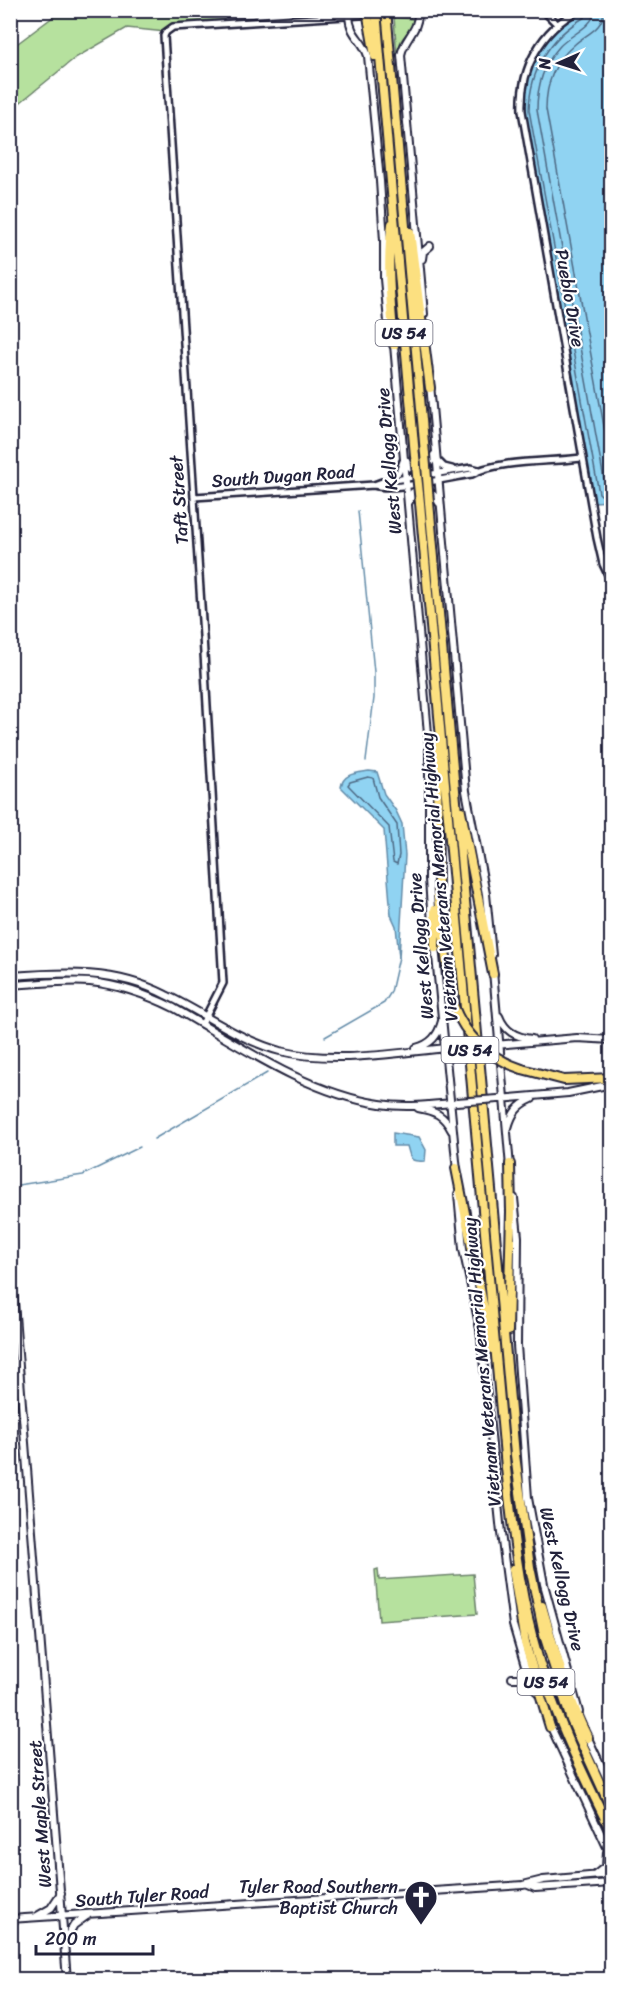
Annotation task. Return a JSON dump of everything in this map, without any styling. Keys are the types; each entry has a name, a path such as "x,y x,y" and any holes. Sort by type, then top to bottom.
{"highway":[{"path":"367,10 373,22"},
{"name":"Vietnam Veterans Memorial Highway","path":"376,10 373,22 383,99 516,1564 540,1664 569,1742 612,1833"},
{"name":"Vietnam Veterans Memorial Highway","path":"386,10 515,1455 536,1602 555,1673 582,1749 612,1810"},
{"path":"393,211 390,258 394,345"},
{"path":"403,216 409,224 430,388"},
{"path":"435,948 437,690"},
{"path":"455,781 494,974"},
{"path":"437,869 438,899 452,1002 462,1023 477,1043 493,1055 522,1069 564,1080 612,1078"},
{"path":"507,1366 510,1164"},
{"path":"456,1168 502,1410"},
{"path":"512,1522 514,1572 525,1643 550,1727"},
{"path":"525,1530 540,1600 565,1685 576,1716 588,1738"}],"main road":[{"name":"West Kellogg Drive","path":"418,12 417,25 403,45 401,55 466,791 489,914 496,1010 496,1045 518,1237 516,1323 528,1498 544,1584 588,1738 612,1789"},
{"name":"West Kellogg Drive","path":"349,16 351,31 363,44 368,56 378,150 387,317 394,345 429,745 429,879 454,1102 454,1136 461,1233 484,1356 500,1523 513,1625 525,1666 550,1727 610,1854"},
{"path":"421,275 422,255 430,246"},
{"path":"403,446 408,464 411,468 417,469 430,463 435,449"},
{"path":"408,501 413,492 423,489 432,492 440,506"},
{"path":"10,976 84,973 121,979 157,990 260,1044 298,1054 332,1057 577,1038 612,1040"},
{"path":"10,985 75,982 103,984 159,1000 290,1073 334,1094 382,1105 406,1106 544,1096 612,1084"},
{"path":"496,1010 503,1025 515,1035 554,1040"},
{"path":"392,1053 418,1048 432,1041 440,1029 443,1014"},
{"path":"507,1131 510,1118 517,1107 544,1096"},
{"path":"406,1106 436,1112 445,1119 454,1136"},
{"name":"West Maple Street","path":"10,1251 68,1980"},
{"path":"525,1666 513,1678 531,1680"},
{"path":"594,1876 606,1866 610,1854"},
{"name":"South Tyler Road","path":"10,1919 528,1885 543,1880 612,1875"},
{"name":"South Tyler Road","path":"528,1885 535,1888 612,1883"},
{"path":"34,1918 51,1908 61,1892"},
{"path":"65,1940 74,1925 91,1914"}],"street":[{"path":"349,16 439,10"},
{"path":"543,10 557,24 579,10"},
{"name":"Taft Street","path":"202,1024 222,987 222,966 164,42 166,32 173,27 349,16"},
{"name":"Pueblo Drive","path":"557,24 531,60 524,80 521,98 522,111 600,554 612,583"},
{"name":"South Dugan Road","path":"194,497 406,482 471,468 479,470 582,458"},
{"path":"436,459 444,467 459,470"},
{"path":"384,484 398,473 404,460"},
{"name":"South Dugan Road","path":"437,476 454,477 472,474 479,470"},
{"path":"439,494 444,483 454,477"},
{"path":"384,484 401,490 408,501"}],"green space":[{"path":"61,11 224,11 225,24 166,32 127,28 75,58 11,110 10,49"},
{"path":"394,17 413,19 411,28 401,41 397,57"},
{"path":"378,1569 379,1580 473,1574 477,1614 379,1621 375,1570"}],"water":[{"path":"588,11 611,11 612,501 594,502 523,111 527,78 536,56 558,29"},
{"path":"369,771 377,772 384,794 402,824 405,855 399,958 396,926 391,915 384,830 341,787 342,782 348,776"},
{"path":"393,1133 419,1137 426,1150 425,1161 412,1159 407,1146 393,1146"}],"waterway":[{"path":"358,511 374,672 374,698 366,761"},
{"path":"325,1037 384,1003 391,992 399,957"},
{"path":"154,1139 267,1073"},
{"path":"18,1185 83,1175 140,1147"}],"place":[{"name":"Tyler Road Southern Baptist Church","path":"421,1926"}]}
